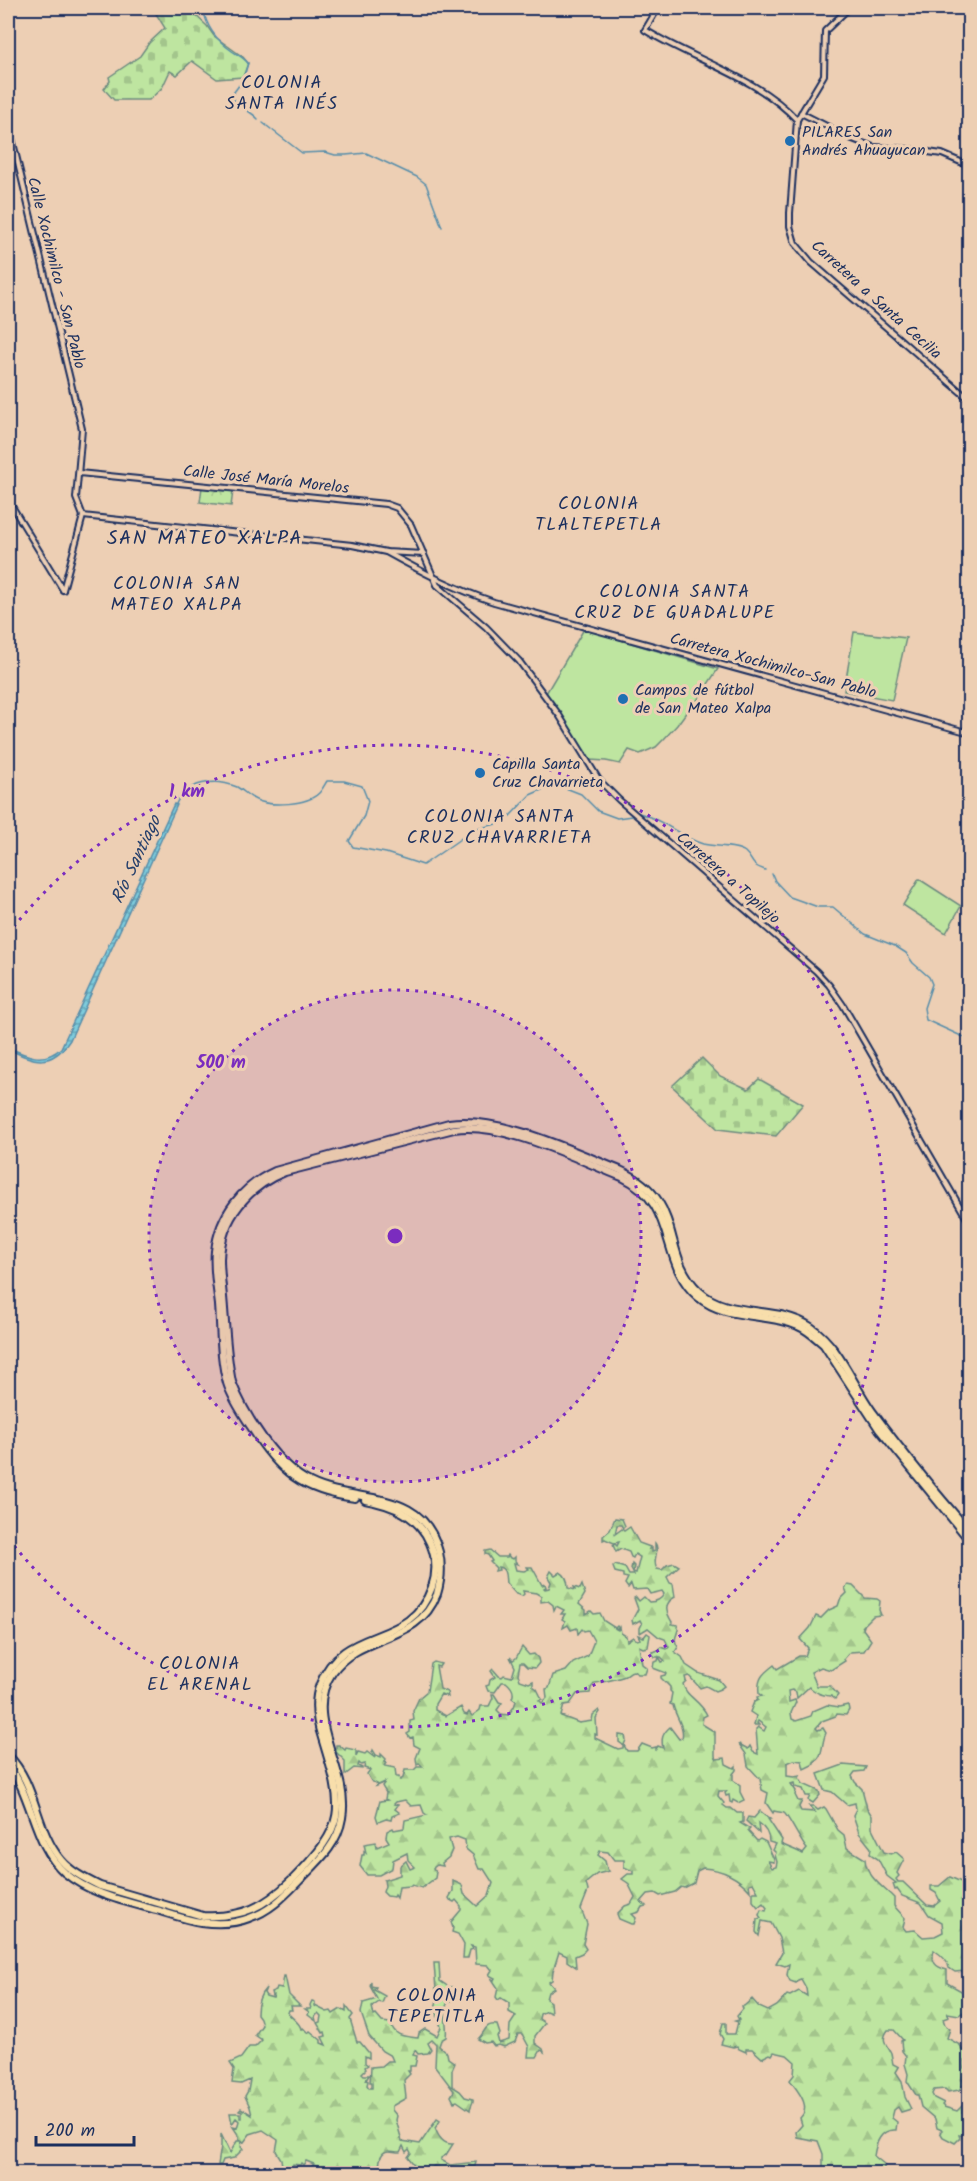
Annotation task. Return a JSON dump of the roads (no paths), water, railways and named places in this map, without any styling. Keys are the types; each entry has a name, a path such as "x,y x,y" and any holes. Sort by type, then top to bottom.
{"highway":[{"path":"8,1755 27,1782 49,1842 62,1861 73,1871 100,1886 186,1912 220,1917 245,1913 254,1909 273,1898 325,1844 333,1828 337,1802 332,1770 317,1720 316,1702 320,1684 334,1661 350,1648 363,1640 401,1626 418,1613 433,1584 436,1571 435,1558 424,1531 404,1513 385,1504 314,1489 292,1478 264,1449 228,1385 222,1352 216,1244 227,1212 238,1197 266,1175 285,1167 449,1123 471,1122 496,1125 603,1163 639,1180 651,1190 664,1209 682,1265 696,1287 708,1298 722,1304 784,1315 801,1321 822,1336 836,1352 875,1415 969,1532"},
{"path":"8,1764 19,1780 44,1845 60,1868 69,1876 111,1897 197,1922 231,1923 260,1914 278,1902 329,1850 339,1829 343,1799 341,1780 322,1718 321,1703 325,1686 340,1662 352,1652 404,1631 427,1613 437,1592 441,1561 432,1532 405,1506 393,1501 340,1492 317,1485 294,1473 273,1453 236,1394 232,1382 220,1266 222,1241 239,1205 268,1179 285,1172 454,1129 481,1128 504,1133 622,1177 638,1186 658,1211 679,1272 694,1293 706,1303 722,1310 783,1321 807,1330 816,1337 879,1429 969,1541"}],"main road":[{"path":"658,8 645,30 667,44 771,95 797,120"},
{"name":"Carretera a Santa Cecilia","path":"849,8 825,31 824,75 797,120 790,213 790,226 795,243 807,258 969,400"},
{"path":"801,113 873,147 907,148 942,154 969,166"},
{"name":"Calle Xochimilco - San Pablo","path":"8,122 82,429 76,498 83,516"},
{"name":"Calle José María Morelos","path":"79,473 386,504 397,508 406,517 417,536 434,579"},
{"path":"8,504 13,508 63,590 83,516 352,545 386,552 424,554"},
{"path":"386,552 434,579"},
{"name":"Carretera Xochimilco-San Pablo","path":"434,579 494,602 969,733"},
{"name":"Carretera a Topilejo","path":"434,579 441,589 486,627 519,661 559,715 598,780 785,943 829,985 843,1005 969,1224"}],"water":[{"path":"174,804 177,805 70,1040 63,1049 49,1059 34,1059 8,1049 8,1047 21,1053 42,1057 55,1053 61,1048"}],"waterway":[{"path":"203,8 209,27 217,38 248,63 243,80 234,92 234,102 258,119"},
{"path":"263,123 302,153 325,152 335,155 366,153 417,177 426,184 442,227"},
{"name":"Río Santiago","path":"176,804 187,790 211,782 229,784 256,800 279,804 298,802 313,797 320,792 327,781 344,781 362,786 368,801 364,816 349,841 353,847 386,853 423,865 473,830 496,824 510,816 530,795 546,788 563,787 581,794 598,811 617,818 632,816"},
{"name":"Río Santiago","path":"639,813 656,819 703,844 741,850 754,864 765,870"},
{"name":"Río Santiago","path":"772,874 775,881 790,897 818,907 833,907 865,934 906,953 913,963 929,977 932,984 924,1008 926,1020 970,1040"}],"place":[{"name":"PILARES San Andrés Ahuayucan","path":"790,141"},
{"name":"Campos de fútbol de San Mateo Xalpa","path":"623,699"},
{"name":"Capilla Santa Cruz Chavarrieta","path":"480,773"}],"district":[{"name":"COLONIA SANTA INÉS","path":"282,94"},
{"name":"COLONIA TLALTEPETLA","path":"599,514"},
{"name":"SAN MATEO XALPA","path":"205,539"},
{"name":"COLONIA SAN MATEO XALPA","path":"177,594"},
{"name":"COLONIA SANTA CRUZ DE GUADALUPE","path":"675,602"},
{"name":"COLONIA SANTA CRUZ CHAVARRIETA","path":"500,827"},
{"name":"COLONIA EL ARENAL","path":"200,1674"},
{"name":"COLONIA TEPETITLA","path":"437,2006"}]}
